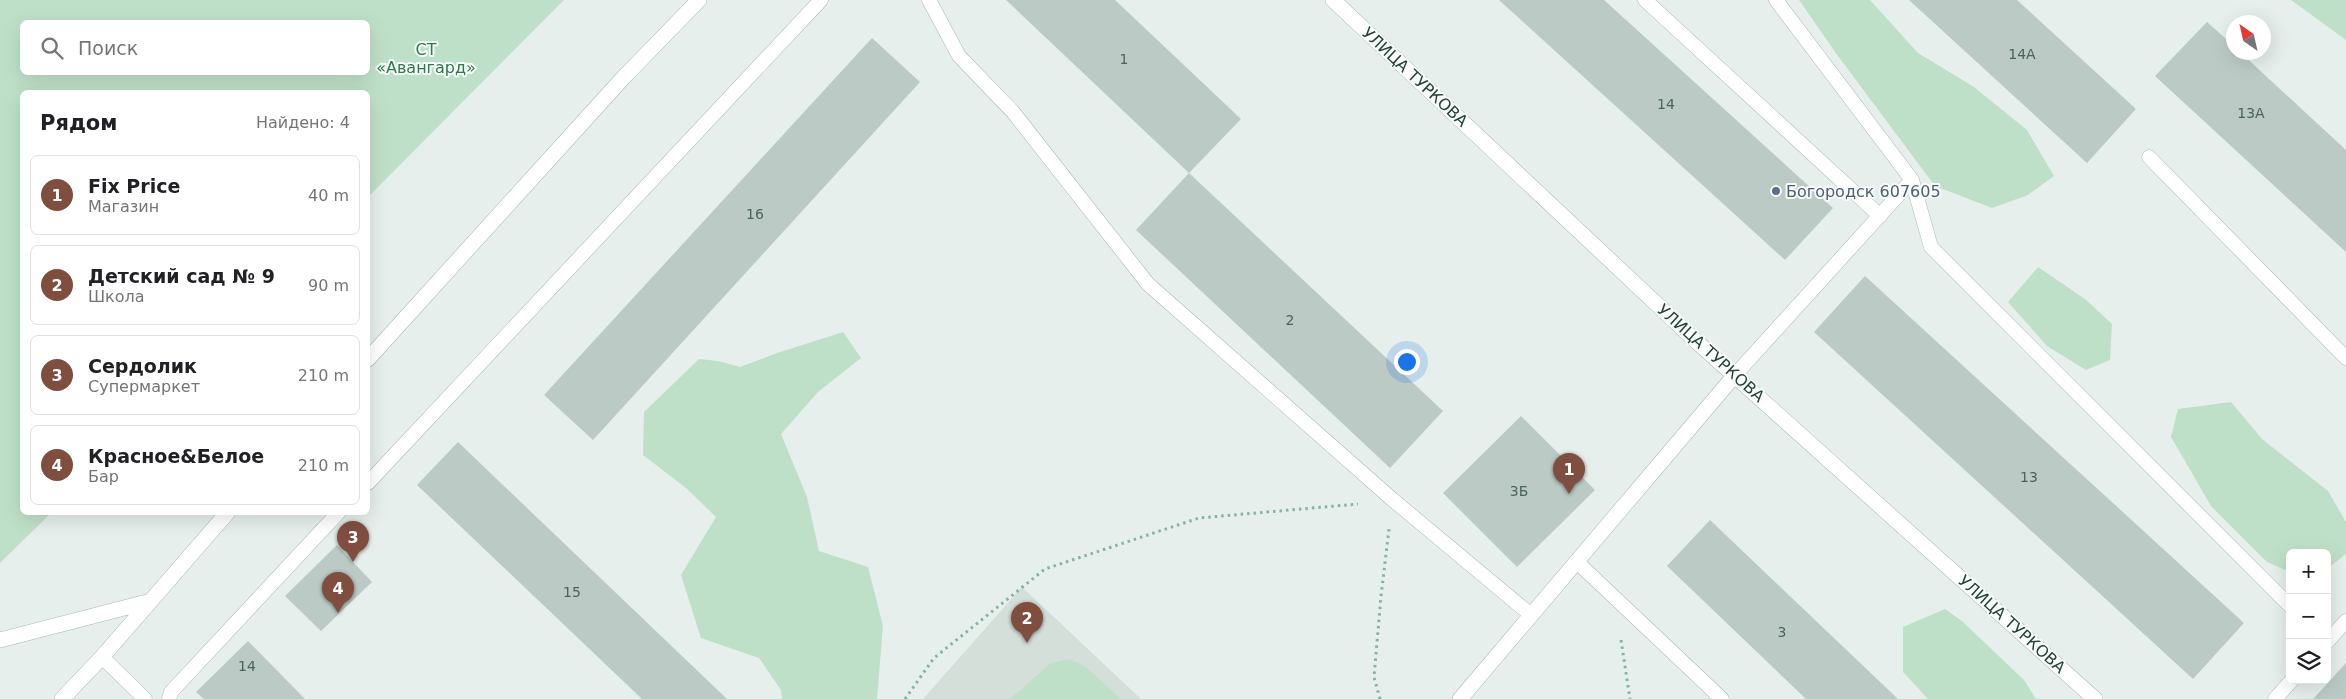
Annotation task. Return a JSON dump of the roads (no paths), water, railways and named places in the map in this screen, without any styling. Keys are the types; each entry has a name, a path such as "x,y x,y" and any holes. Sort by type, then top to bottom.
{"street":[{"path":"370,357 623,78 699,0"},
{"name":"УЛИЦА ТУРКОВА","path":"1333,0 1735,375 2095,699"},
{"path":"1460,699 1735,375"},
{"path":"62,699 102,657 225,515"},
{"path":"0,640 151,601"}],"lane":[{"path":"370,481 821,0"},
{"path":"929,0 959,56 1013,112 1148,284 1393,500 1531,615"},
{"path":"1646,0 1880,216"},
{"path":"1776,0 1912,180 1931,247 2286,602"},
{"path":"2149,157 2346,358"},
{"path":"1735,375 1912,180"},
{"path":"169,699 171,692 337,515"},
{"path":"1577,562 1722,699"},
{"path":"2330,639 2346,621"},
{"path":"102,657 145,699"},
{"path":"2275,699 2288,684"}],"place":[{"name":"Богородск 607605","path":"1776,191"},
{"name":"Fix Price","path":"1569,494"},
{"name":"Сердолик","path":"353,562"},
{"name":"Красное&Белое","path":"338,613"},
{"name":"Детский сад № 9","path":"1027,643"}],"park label":[{"name":"СТ «Авангард»","path":"426,58"}]}
